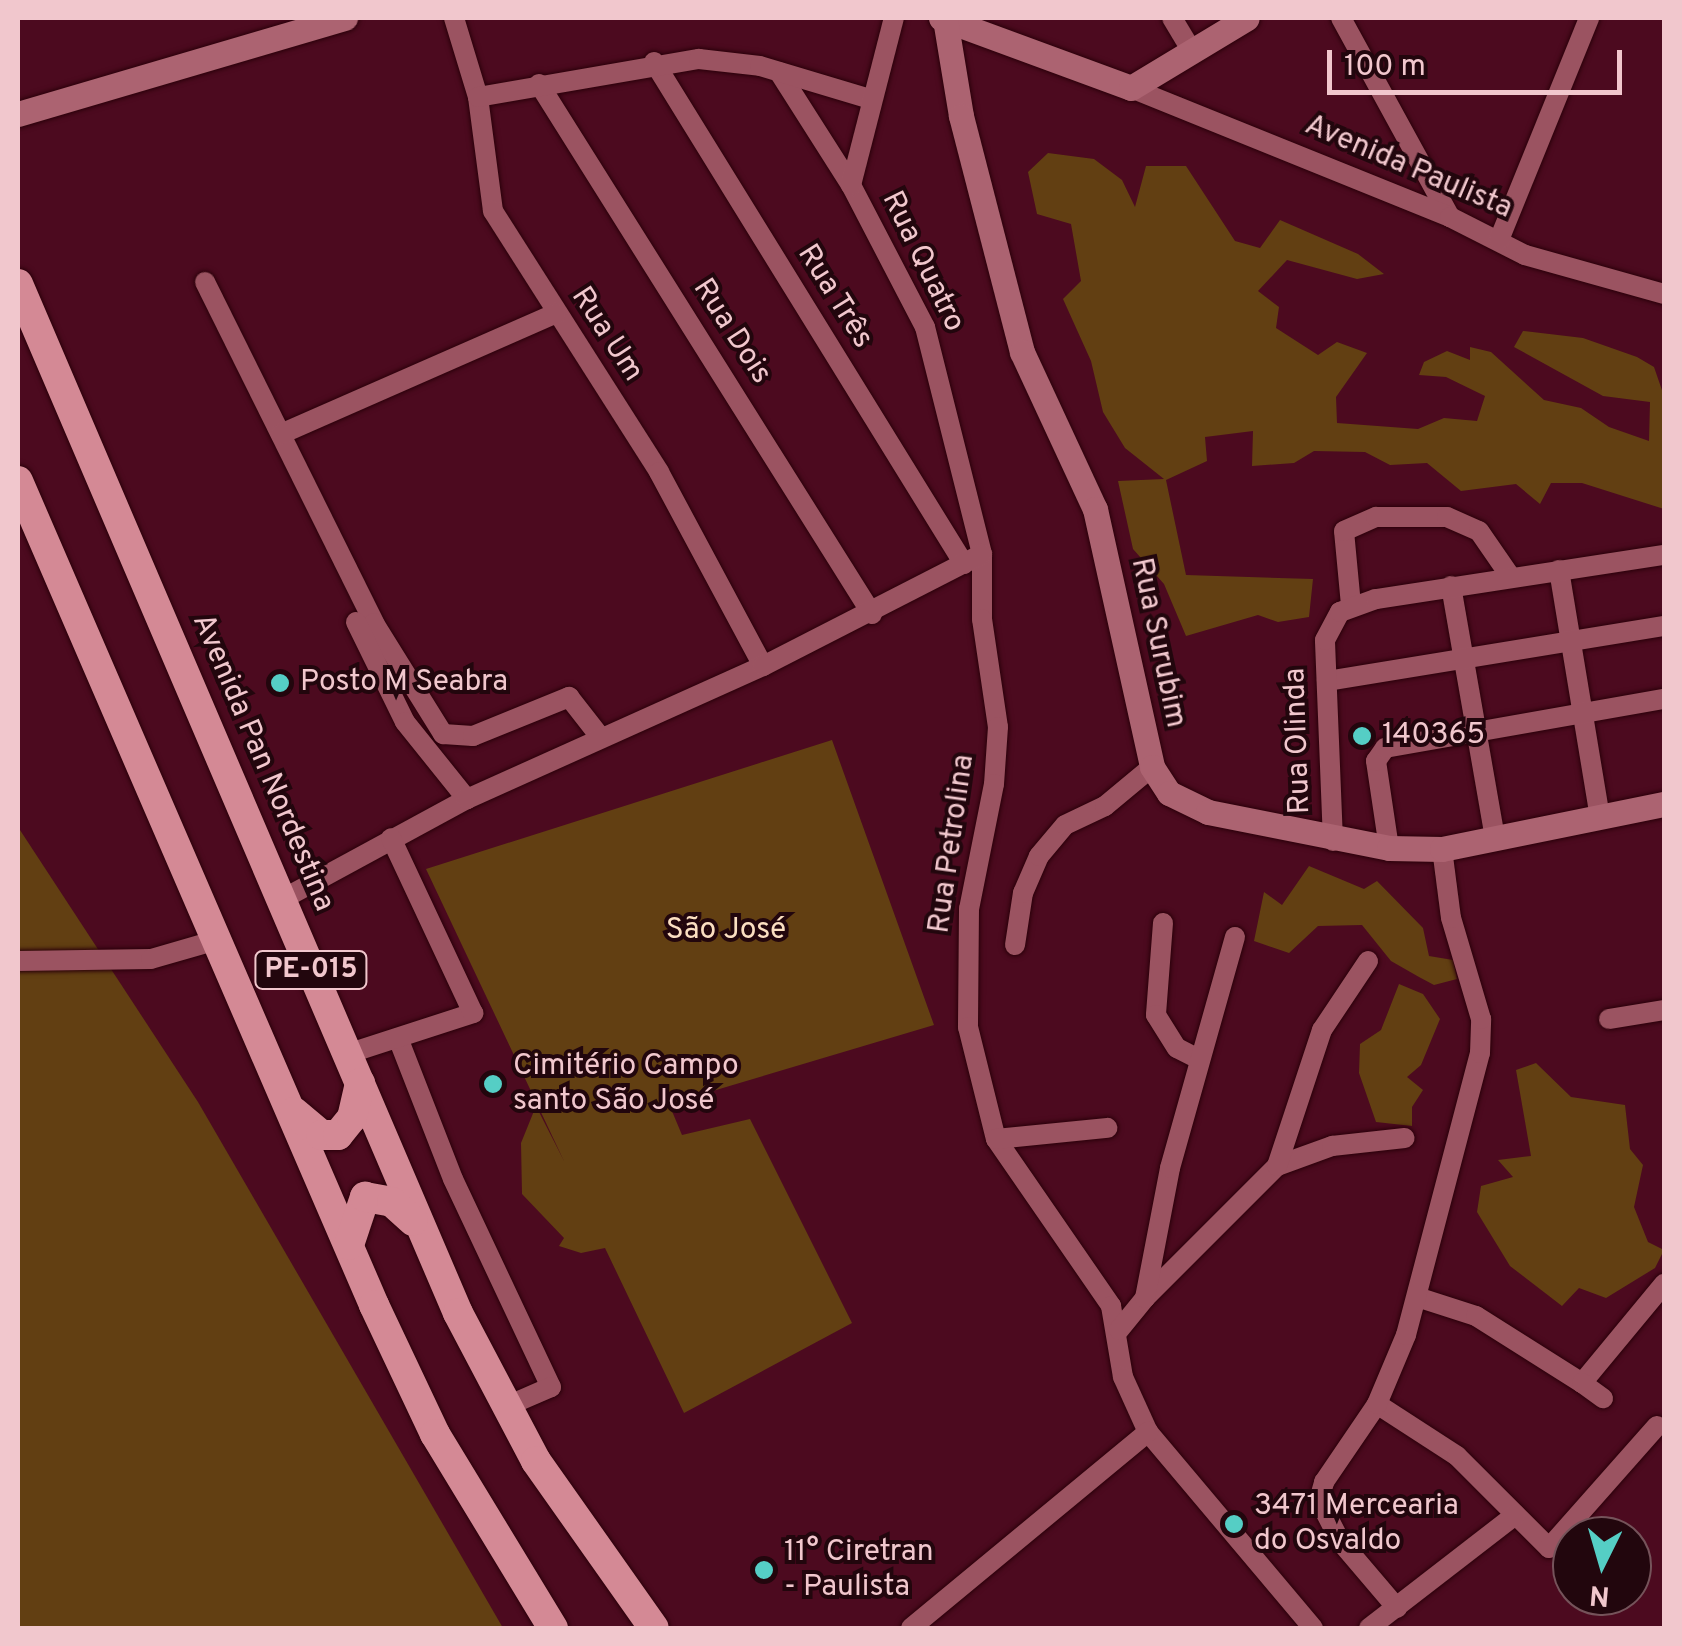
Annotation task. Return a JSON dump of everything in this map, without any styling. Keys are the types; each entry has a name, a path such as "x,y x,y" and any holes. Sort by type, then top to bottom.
{"highway":[{"name":"Avenida Pan Nordestina","path":"18,284 348,1054 416,1223 507,1406 590,1544 654,1628"},
{"name":"PE-015","path":"18,481 435,1434 553,1628"},
{"path":"292,1110 321,1134 338,1135 352,1118 360,1084"},
{"path":"350,1245 365,1197 392,1202 416,1223"}],"street":[{"path":"18,114 345,18"},
{"name":"Rua Um","path":"454,18 478,96 493,211 668,487 763,666"},
{"path":"851,184 894,18"},
{"name":"Avenida Paulista","path":"943,18 1131,88 1450,217 1567,271 1664,294"},
{"name":"Rua Surubim","path":"943,18 961,116 1022,352 1095,509 1152,768 1183,803 1333,841 1442,849 1664,804"},
{"path":"1172,18 1192,51"},
{"path":"1131,88 1246,18"},
{"path":"1341,18 1450,217"},
{"path":"1499,240 1589,18"},
{"path":"478,96 654,62 732,62 870,99"},
{"name":"Rua Três","path":"654,62 973,559"},
{"name":"Rua Quatro","path":"779,72 851,184 925,326 973,559"},
{"name":"Rua Dois","path":"539,84 872,614"},
{"path":"205,282 374,623 443,734 473,736 569,698 601,738"},
{"path":"281,434 556,314"},
{"path":"1510,576 1479,531 1447,517 1376,517 1344,531 1350,606 1510,576 1664,555"},
{"path":"282,900 467,800 763,666 872,614 973,559"},
{"name":"Rua Petrolina","path":"973,559 998,727 989,815 970,909 968,1028 996,1140 1038,1208 1099,1286 1119,1330 1119,1364 1148,1432"},
{"path":"1559,570 1600,818"},
{"path":"1451,586 1495,839"},
{"name":"Rua Olinda","path":"1333,841 1325,640 1350,606"},
{"path":"356,622 405,722 467,800"},
{"path":"1327,681 1664,626"},
{"path":"1388,848 1376,756 1395,746 1664,699"},
{"path":"1015,945 1024,894 1039,856 1065,824 1105,806 1152,768"},
{"path":"348,1054 474,1013 391,838"},
{"path":"1397,1608 1340,1541 1319,1500 1324,1482 1377,1404 1417,1298 1480,1054 1481,1019 1452,918 1442,849"},
{"path":"1164,923 1156,1015 1177,1048 1199,1059"},
{"path":"1145,1298 1199,1059 1235,937"},
{"path":"18,961 151,959 218,940"},
{"path":"1277,1166 1322,1030 1368,961"},
{"path":"1609,1020 1664,1010"},
{"path":"398,1038 453,1178 551,1386 507,1406"},
{"path":"996,1140 1106,1128"},
{"path":"1119,1330 1145,1298 1277,1166 1332,1146 1405,1138"},
{"path":"1582,1383 1664,1284"},
{"path":"1417,1298 1476,1316 1603,1398"},
{"path":"1377,1404 1457,1456 1544,1546 1556,1546 1657,1426"},
{"path":"911,1628 1148,1432 1313,1628"},
{"path":"1369,1628 1515,1515"}],"green space":[{"path":"1048,153 1094,159 1122,180 1135,207 1146,166 1186,166 1235,241 1260,248 1280,220 1358,254 1384,274 1357,279 1287,260 1258,291 1279,307 1276,328 1318,355 1337,342 1367,353 1336,397 1337,423 1418,429 1444,418 1477,421 1485,396 1446,377 1419,375 1424,362 1447,351 1470,360 1470,347 1491,352 1544,400 1581,408 1609,427 1649,441 1650,402 1603,396 1514,347 1523,331 1583,338 1637,357 1654,367 1664,396 1664,509 1582,483 1551,483 1540,504 1516,484 1461,491 1427,463 1390,465 1365,452 1314,451 1294,463 1252,466 1253,431 1205,437 1207,461 1166,480 1186,575 1313,579 1309,617 1278,622 1258,615 1186,636 1164,584 1133,549 1118,481 1164,479 1125,448 1103,412 1091,361 1063,299 1081,281 1071,224 1037,214 1028,172"},
{"name":"São José","path":"832,740 934,1025 669,1104 682,1135 750,1119 852,1323 684,1413 605,1248 581,1253 559,1246 564,1238 522,1194 521,1143 536,1106 564,1161 426,869"},
{"path":"18,827 198,1102 503,1628 18,1628"},
{"path":"1309,866 1364,889 1377,881 1423,928 1429,956 1453,960 1457,979 1434,985 1419,977 1391,961 1362,925 1318,926 1289,953 1254,941 1264,892 1282,905"},
{"path":"1399,984 1423,994 1440,1019 1421,1065 1407,1077 1423,1090 1412,1107 1412,1126 1376,1122 1359,1073 1360,1044 1381,1030"},
{"path":"1536,1063 1571,1097 1625,1105 1630,1149 1643,1165 1634,1207 1648,1242 1664,1250 1655,1268 1606,1298 1579,1288 1562,1306 1510,1266 1477,1212 1481,1186 1513,1177 1498,1160 1531,1156 1516,1070"}],"place":[{"name":"Posto M Seabra","path":"280,683"},
{"name":"140365","path":"1362,736"},
{"name":"Cimitério Campo santo São José","path":"493,1084"},
{"name":"3471 Mercearia do Osvaldo","path":"1234,1524"},
{"name":"11° Ciretran - Paulista","path":"764,1570"}]}
